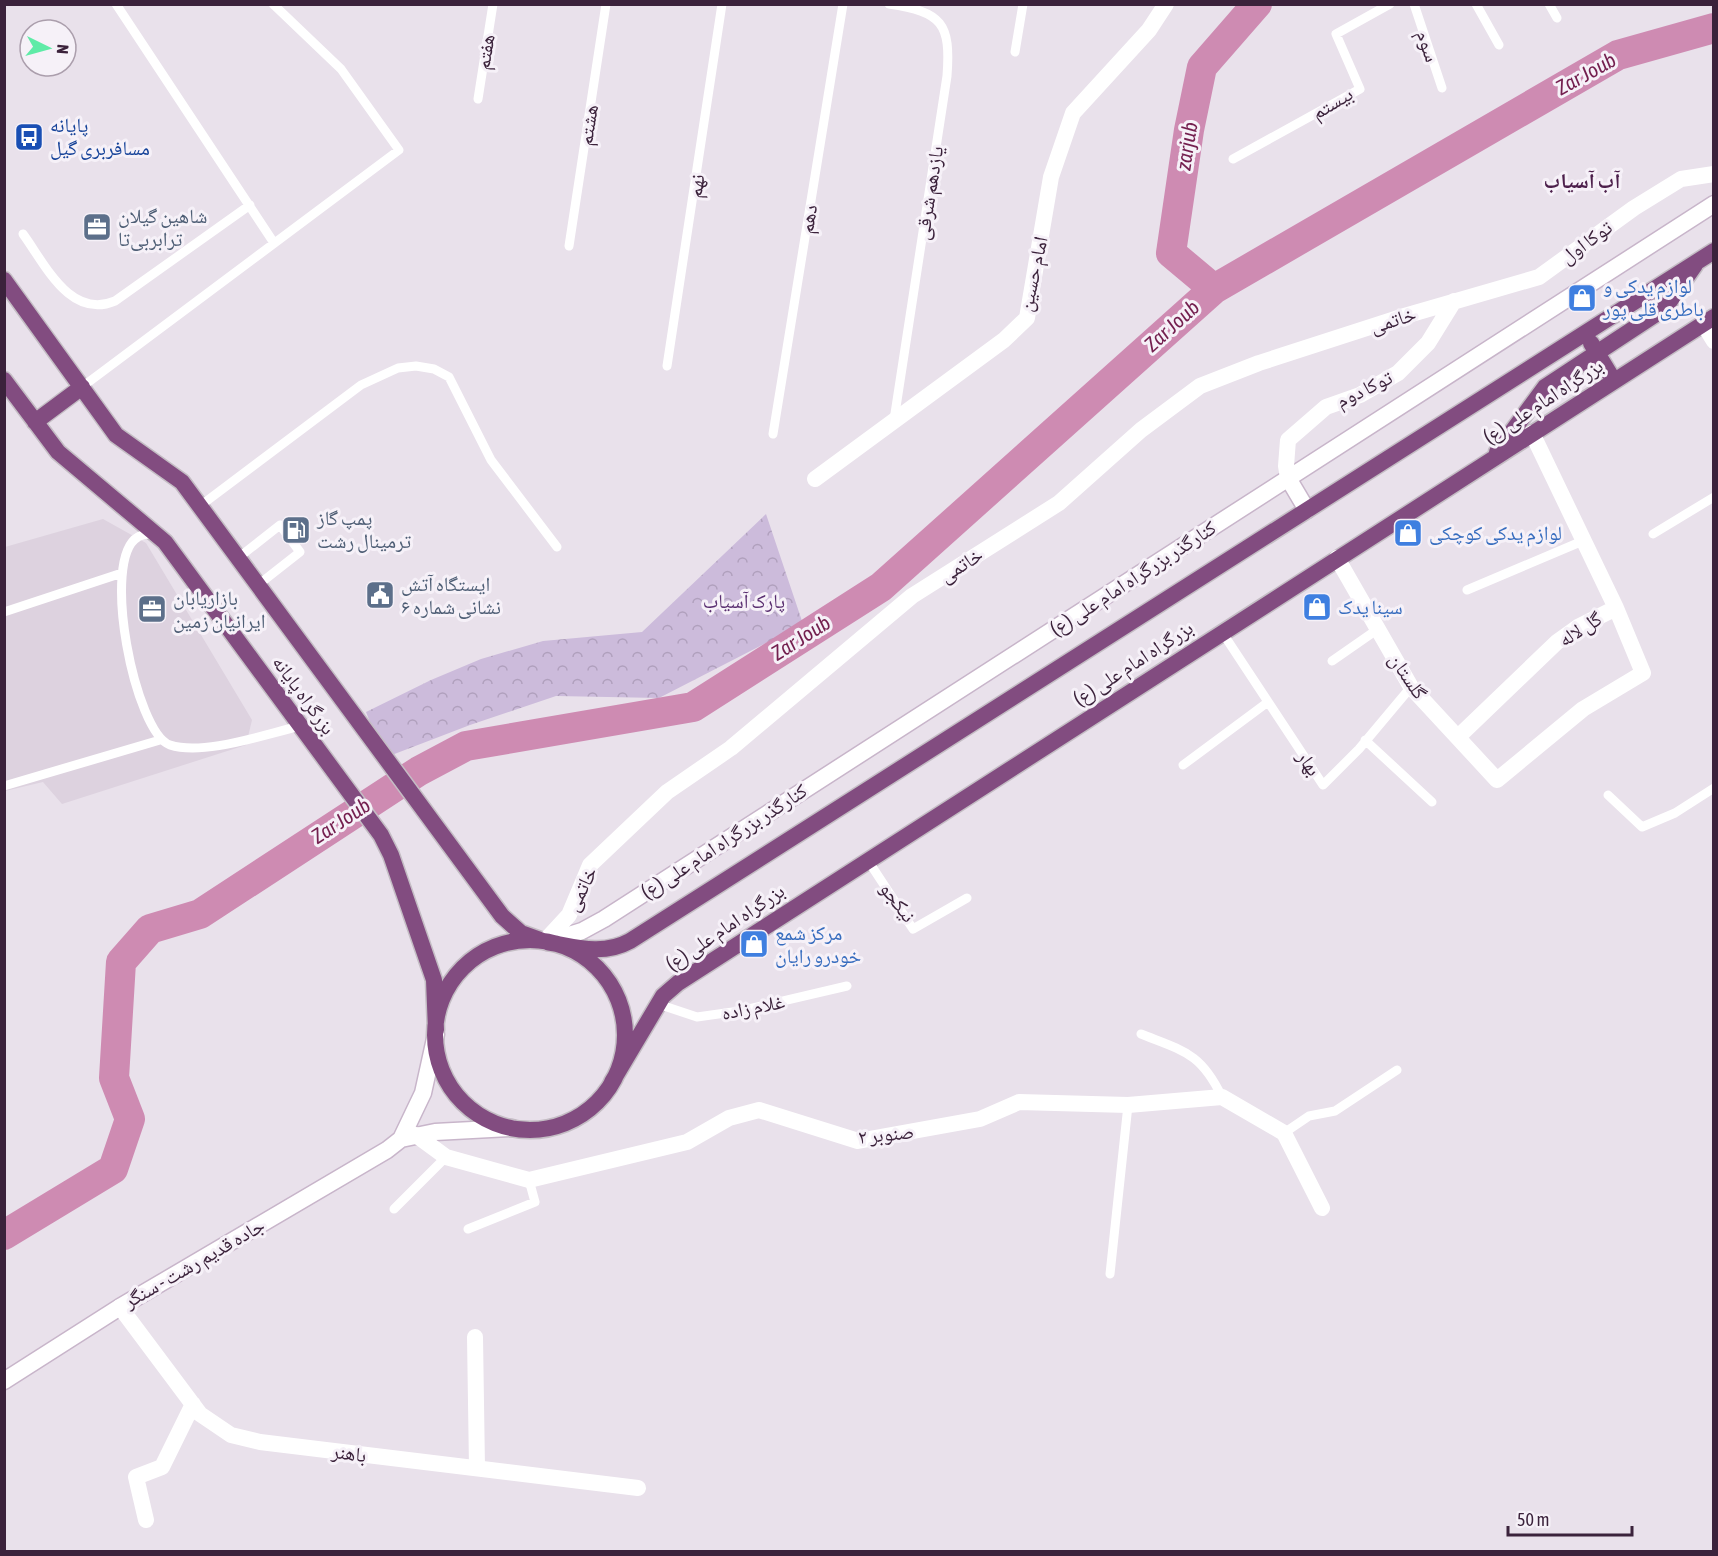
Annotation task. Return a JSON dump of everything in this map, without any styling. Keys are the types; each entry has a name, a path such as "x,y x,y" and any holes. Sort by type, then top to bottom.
{"highway":[{"path":"4,280 116,435 177,477 502,916 520,933 545,941 568,948 584,957 604,975 622,1011 625,1034 622,1056 612,1082 596,1103 570,1121 539,1129 512,1128 482,1117 458,1096 442,1069 436,1032 446,992 456,976 472,960 507,943 545,941 596,950 615,948 630,941 1713,250"},
{"path":"1491,460 1545,387 1665,308 1699,260"},
{"name":"بزرگراه امام علی (ع)","path":"612,1082 658,1004 678,982 1708,320"},
{"path":"1584,333 1614,381"},
{"name":"بزرگراه پایانه","path":"4,380 63,458 156,533 168,546 381,835 391,855 434,980 436,1032"},
{"path":"34,422 82,387"}],"street":[{"name":"امام حسین","path":"814,479 1004,340 1027,318 1051,177 1073,113 1149,30 1166,4"},
{"name":"توکا اول","path":"1454,301 1539,277 1634,208 1681,180 1713,174"},
{"name":"کنارگذر بزرگراه امام علی (ع)","path":"545,941 582,931 604,919 1713,204"},
{"name":"توکا دوم","path":"1288,478 1286,466 1288,440 1326,407 1360,395 1398,373 1428,343 1454,301"},
{"name":"خاتمی","path":"545,941 569,915 590,865 667,792 731,748 818,678 857,640 912,596 1059,503 1141,430 1200,386 1259,363 1454,301"},
{"path":"1708,320 1713,341"},
{"name":"گل لاله","path":"1458,737 1557,642 1578,627 1616,608 1532,433"},
{"path":"1288,478 1307,510"},
{"name":"گلستان","path":"1337,558 1411,687 1497,780 1583,710 1643,673 1616,608"},
{"path":"436,1032 423,1093 409,1137 454,1130 512,1128"},
{"path":"1222,1097 1284,1133 1322,1208"},
{"name":"صنوبر ۲","path":"409,1137 446,1157 529,1180 687,1142 729,1118 759,1110 858,1141 980,1119 1019,1102 1128,1105 1222,1097"},
{"name":"جاده قدیم رشت - سنگر","path":"4,1381 120,1307 409,1137"},
{"name":"باهنر","path":"120,1307 200,1414 231,1434 260,1442 638,1488"},
{"path":"475,1337 477,1468"},
{"path":"146,1520 136,1477 162,1467 193,1404"}],"lane":[{"path":"116,4 274,243"},
{"path":"82,387 399,150 341,69 273,4"},
{"name":"هفتم","path":"478,99 493,4"},
{"name":"هشتم","path":"569,246 606,4"},
{"name":"نهم","path":"667,366 722,4"},
{"name":"دهم","path":"773,434 843,4"},
{"name":"یازدهم شرقی","path":"889,4 923,8 939,21 950,44 894,420"},
{"path":"1015,52 1023,4"},
{"name":"بیستم","path":"1233,159 1359,89 1336,34 1390,4"},
{"name":"سوم","path":"1413,4 1442,88"},
{"path":"1476,4 1499,45"},
{"path":"1549,4 1557,18"},
{"path":"23,234 68,295 83,304 100,306 115,301 250,205"},
{"path":"200,507 361,385 398,368 417,366 434,369 449,377 491,460 557,547"},
{"path":"1653,534 1713,496"},
{"path":"238,558 280,525 300,552 258,585"},
{"path":"156,533 138,536 132,542 122,573 121,599 130,655 151,727 160,740 172,745 191,748 213,746 300,726"},
{"path":"1467,590 1585,540"},
{"path":"4,612 122,573"},
{"path":"1332,661 1378,629"},
{"name":"بهار","path":"1222,632 1323,785 1411,687"},
{"path":"1183,765 1268,702"},
{"path":"4,786 160,740"},
{"path":"1365,740 1432,802"},
{"path":"1608,795 1642,827 1675,813 1713,788"},
{"name":"نیکجو","path":"867,859 913,929 967,898"},
{"name":"غلام زاده","path":"658,1004 697,1017 783,1002 848,986"},
{"path":"1141,1034 1191,1054 1211,1074 1222,1097"},
{"path":"1284,1133 1309,1116 1335,1111 1397,1070"},
{"path":"1110,1274 1128,1105"},
{"path":"394,1209 446,1157"},
{"path":"468,1228 535,1202 529,1180"}],"shaded area":[{"path":"103,519 146,543 252,720 246,745 62,804 43,782 5,791 5,547"}],"green space":[{"name":"پارک آسیاب","path":"766,514 803,624 659,698 556,696 470,725 384,758 366,712 431,680 481,659 543,641 642,632"}],"waterway":[{"name":"zarjub","path":"1214,289 1171,253 1189,130 1202,67 1257,4"},
{"name":"Zar Joub","path":"4,1235 113,1169 130,1119 114,1078 121,962 150,929 200,914 419,771 466,746 693,707 881,587 1214,289 1618,55 1714,28"}],"place":[{"name":"پایانه مسافربری گیل","path":"29,137"},
{"name":"شاهین گیلان ترابربی‌تا","path":"97,227"},
{"name":"لوازم یدکی و باطری قلی پور","path":"1582,298"},
{"name":"پمپ گاز ترمینال رشت","path":"296,530"},
{"name":"لوازم یدکی کوچکی","path":"1408,533"},
{"name":"ایستگاه آتش نشانی شماره ۶","path":"380,595"},
{"name":"سینا یدک","path":"1317,607"},
{"name":"بازاریابان ایرانیان زمین","path":"152,609"},
{"name":"مرکز شمع خودرو رایان","path":"754,944"}],"district":[{"name":"آب آسیاب","path":"1582,181"}]}
